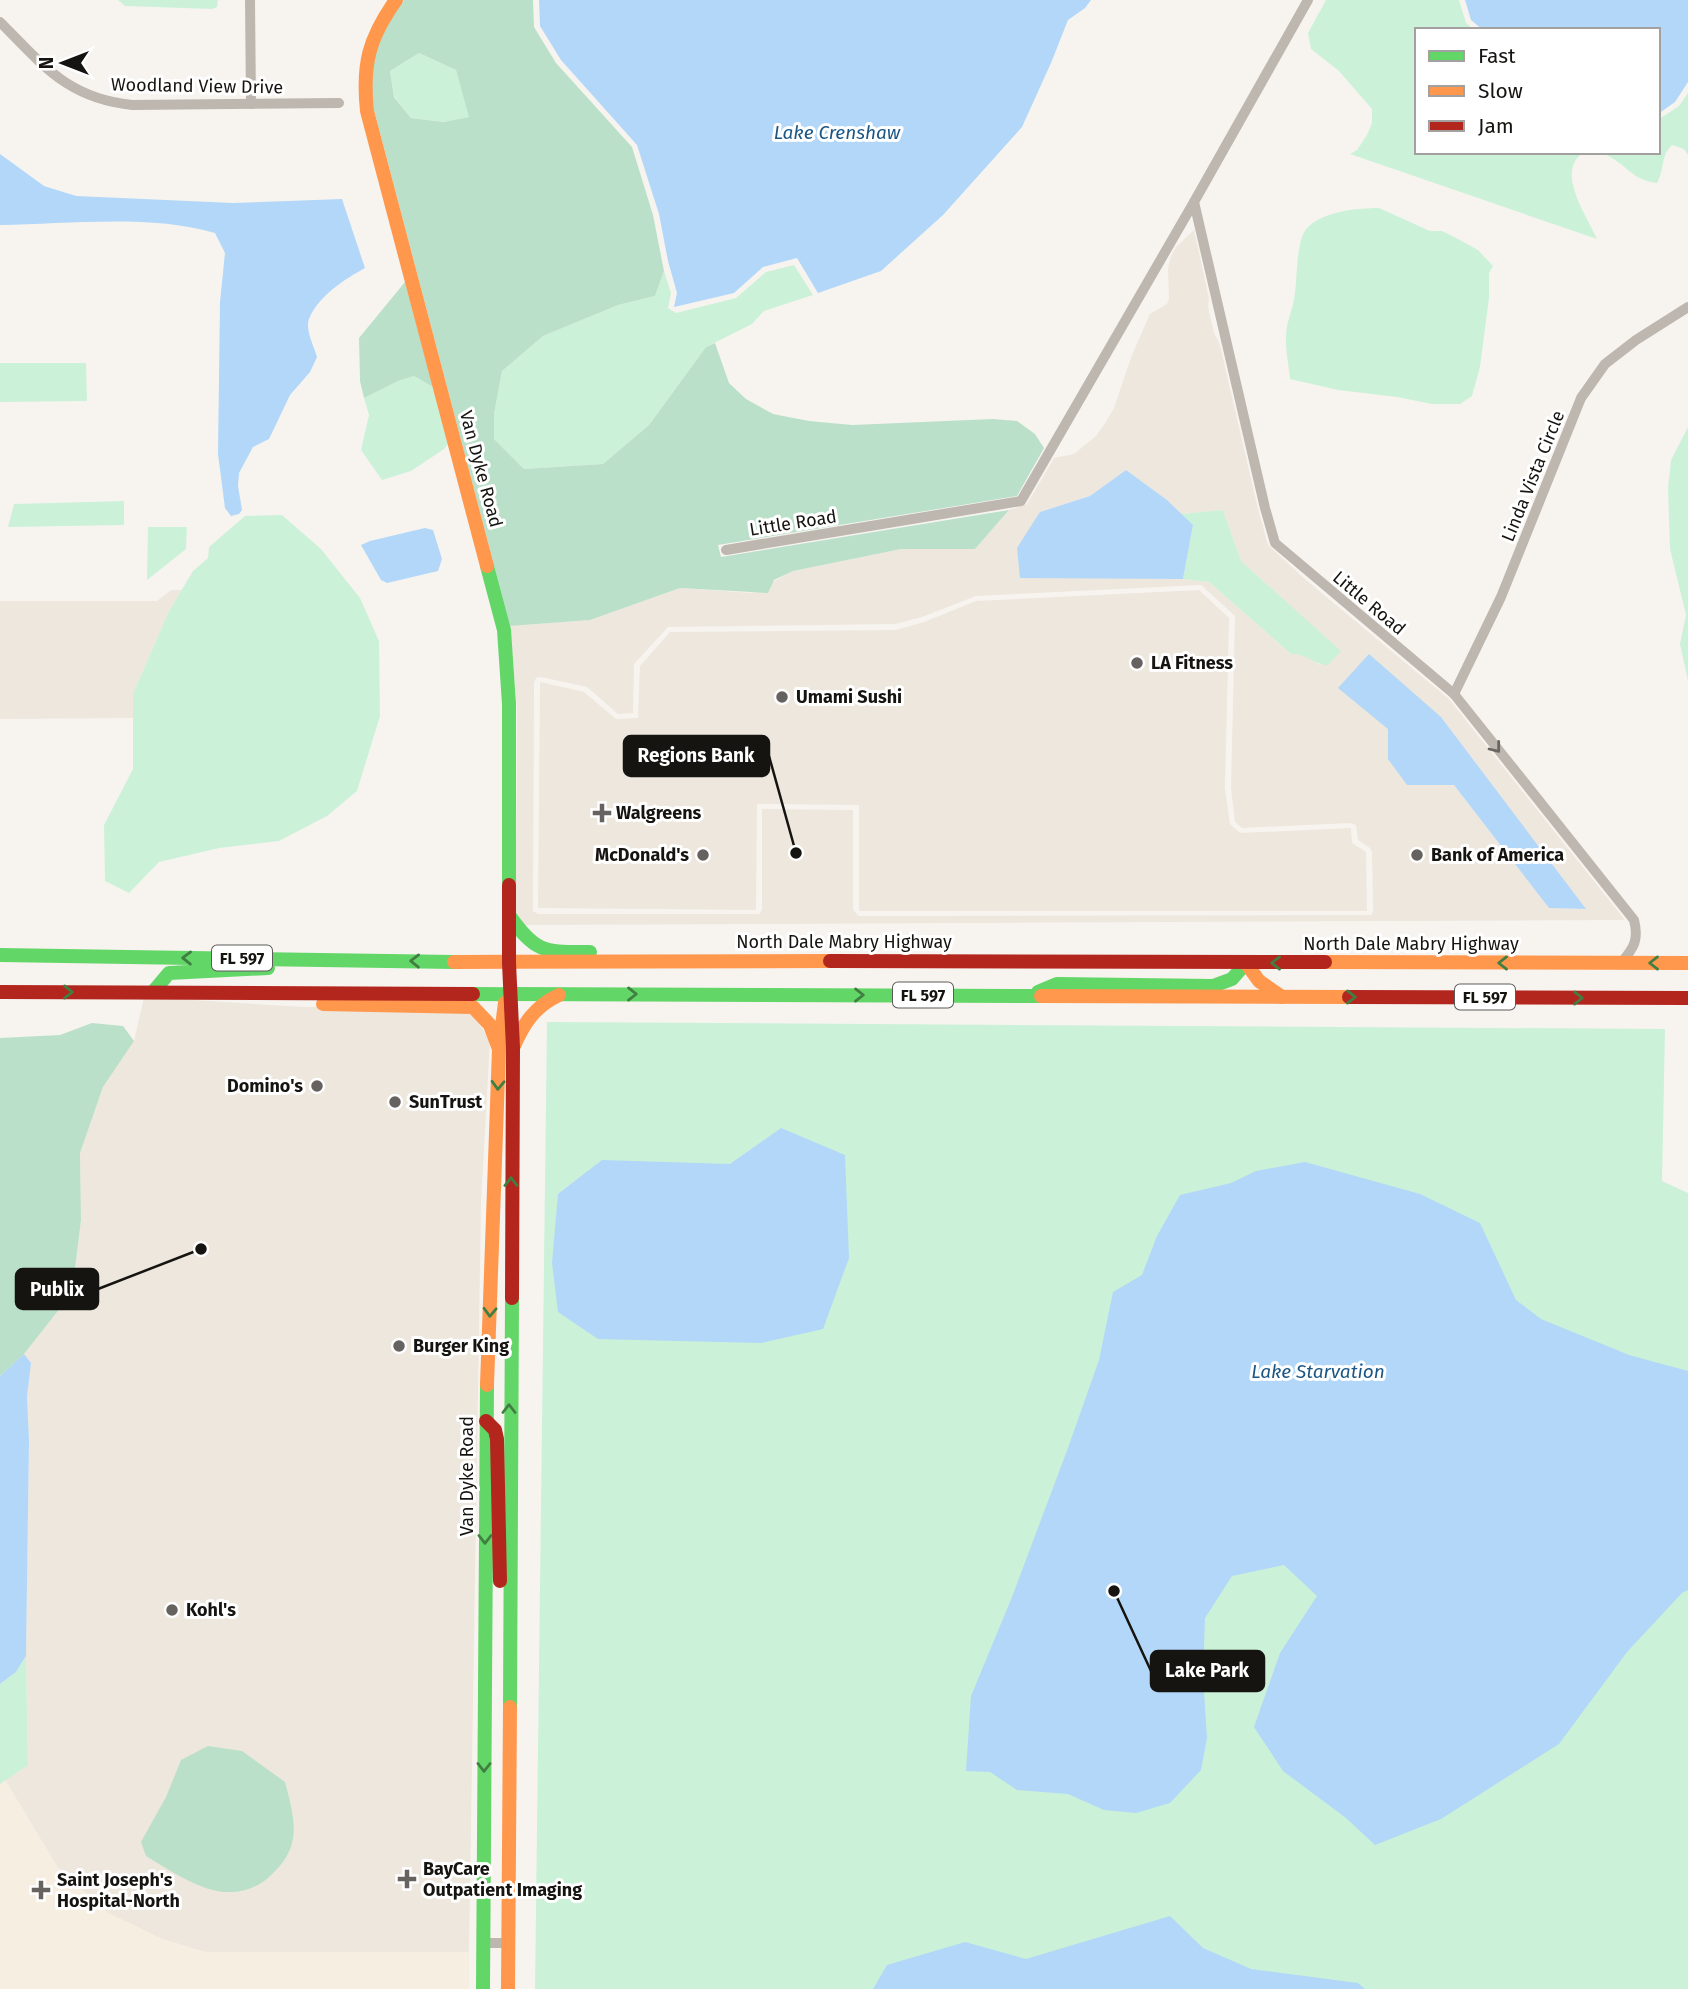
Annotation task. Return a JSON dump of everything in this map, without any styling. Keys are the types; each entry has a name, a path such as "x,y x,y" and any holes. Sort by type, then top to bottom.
{"main road":[{"name":"Van Dyke Road","path":"396,0 379,22 371,40 364,74 368,111 504,630 509,704 509,992 486,1421 484,1989"},
{"path":"509,915 529,943 552,951 1199,954 1228,963"},
{"name":"North Dale Mabry Highway","path":"0,955 509,963 863,961 1688,964"},
{"path":"153,992 169,973 315,968 339,960"},
{"path":"1028,995 1057,985 1213,986 1239,974 1246,963 1259,981 1282,997"},
{"name":"FL 597","path":"0,992 1688,998"},
{"path":"217,992 302,1004 473,1007 492,1025 506,1049 531,1011 542,1002 564,993"},
{"name":"Van Dyke Road","path":"506,1049 508,1989"},
{"path":"486,1421 495,1430 497,1438 500,1600 509,1694"}],"street":[{"path":"250,0 251,104"},
{"name":"Little Road","path":"726,550 1021,501 1308,0"},
{"name":"Woodland View Drive","path":"0,22 50,72 79,92 96,99 131,105 338,103"},
{"name":"Little Road","path":"1194,202 1261,495 1275,543 1454,694 1634,920 1638,935 1633,949 1620,963"},
{"name":"Linda Vista Circle","path":"1454,694 1502,597 1581,398 1605,364 1636,340 1688,307"},
{"path":"484,1943 508,1943"}],"shaded area":[{"path":"1194,230 1214,333 1220,345 1268,545 1449,699 1625,920 524,925 516,913 517,709 510,626 590,620 680,588 752,593 793,571 901,549 975,549 1009,510 1027,504 1054,458 1074,454 1096,436 1106,422 1114,408 1132,355 1150,314 1167,304 1169,299 1168,269 1176,247","holes":["1126,470 1167,500 1181,514 1223,510 1241,561 1340,651 1320,665 1304,654 1291,654 1209,582 1099,577 1021,578 1040,512 1090,496","1201,585 1235,616 1231,788 1235,822 1242,828 1350,823 1356,825 1358,840 1372,852 1371,915 859,916 853,910 853,810 762,809 762,910 759,914 538,914 533,911 536,678 587,687 618,714 633,713 634,664 668,627 895,624 922,617 976,596","1441,717 1585,909 1549,908 1454,785 1388,759 1388,729"]},
{"path":"171,590 182,590 168,613 133,694 133,718 0,719 0,601 157,601"},
{"path":"1199,590 1229,618 1225,789 1230,824 1240,833 1351,828 1352,843 1366,852 1367,911 859,911 859,805 757,804 756,910 538,908 540,682 584,692 616,719 638,718 640,666 670,632 896,630 976,601"},
{"path":"144,997 304,1007 449,1006 474,1015 490,1041 481,1203 469,1952 205,1952 162,1939 108,1913 58,1868 5,1780 28,1764 27,1397 31,1363 24,1354 72,1293 81,1220 80,1153 103,1087 134,1041"},
{"name":"Saint Joseph's Hospital-North","path":"5,1780 58,1868 108,1913 162,1939 205,1952 469,1952 469,1989 0,1989 0,1784"}],"green space":[{"path":"118,0 218,0 217,7 212,9 125,6"},
{"path":"404,0 533,0 534,27 556,63 632,147 653,215 664,271 655,296 618,305 543,336 502,371 494,414 494,439 524,469 603,464 649,425 706,347 715,343 729,383 746,399 773,414 852,425 993,419 1017,421 1035,434 1044,448 1017,496 718,545 721,557 1009,510 975,549 901,549 793,571 774,580 768,593 680,588 590,620 510,626 374,110 372,78 376,51 386,27","holes":["419,53 456,70 469,117 444,122 411,118 394,97 390,71"]},
{"path":"1326,0 1459,0 1466,23 1472,28 1415,28 1415,154 1583,154 1576,160 1572,170 1572,181 1597,239 1350,154 1357,150 1367,135 1372,123 1372,109 1339,71 1311,49 1308,33"},
{"path":"419,53 456,70 470,117 445,122 411,118 394,96 390,71"},
{"path":"1688,93 1688,155 1684,149 1672,145 1666,154 1657,183 1640,178 1604,154 1660,154 1660,119 1679,106"},
{"path":"1379,208 1430,231 1442,231 1458,239 1478,250 1493,266 1489,273 1489,298 1480,367 1472,396 1460,404 1432,404 1338,390 1290,379 1286,331 1304,233 1315,222 1332,214"},
{"path":"794,265 813,295 764,311 752,324 706,347 649,425 603,464 524,469 494,439 494,414 502,371 543,336 618,305 655,296 664,271 671,293 668,308 676,313 736,298 766,272"},
{"path":"405,282 433,387 414,376 364,398 360,381 359,338"},
{"path":"0,363 86,363 87,401 0,402"},
{"path":"414,376 433,387 448,444 411,471 382,480 361,450 369,415 364,398"},
{"path":"1688,427 1688,681 1680,644 1686,615 1670,549 1668,488 1671,460"},
{"path":"124,501 124,525 8,527 14,504"},
{"path":"1223,510 1241,561 1341,651 1328,665 1291,654 1209,582 1183,579 1193,525 1181,514"},
{"path":"282,515 321,549 360,598 379,641 380,716 357,791 327,816 279,841 219,848 159,862 129,893 105,881 104,825 133,769 133,694 168,613 193,571 208,558 209,547 245,516"},
{"path":"148,527 187,527 186,549 147,580"},
{"path":"547,1022 1665,1029 1662,1181 1688,1193 1688,1989 535,1989"},
{"path":"92,1023 123,1026 134,1041 103,1087 80,1153 81,1220 72,1293 24,1354 0,1376 0,1038 60,1035"},
{"path":"26,1656 28,1765 0,1784 0,1684 16,1672"},
{"path":"208,1746 242,1751 285,1782 292,1809 292,1844 281,1865 262,1883 247,1890 220,1892 198,1885 146,1856 141,1842 166,1797 181,1760"}],"water":[{"name":"Lake Crenshaw","path":"539,0 1091,0 1068,20 1022,127 943,215 881,271 818,293 797,258 763,267 734,293 674,307 677,293 659,214 637,145 561,60 540,26"},
{"path":"1465,0 1688,0 1688,82 1675,102 1660,113 1660,28 1481,28 1471,20"},
{"path":"0,154 44,186 76,196 233,203 342,199 365,268 333,289 313,311 308,328 317,357 310,372 290,395 269,439 253,447 239,473 242,510 239,514 231,516 225,508 218,454 220,302 225,253 215,233 190,227 137,222 0,225"},
{"path":"1126,470 1167,500 1193,525 1183,579 1020,578 1017,548 1040,512 1090,496"},
{"path":"425,528 433,530 442,559 438,571 387,583 381,580 361,545"},
{"path":"1369,654 1441,717 1586,909 1549,908 1454,785 1407,785 1388,759 1388,729 1338,688"},
{"path":"781,1128 845,1155 849,1258 823,1329 761,1343 598,1339 558,1312 552,1263 558,1194 602,1160 730,1164"},
{"name":"Lake Starvation","path":"1305,1162 1420,1194 1480,1223 1516,1300 1541,1319 1629,1355 1688,1371 1688,1590 1682,1593 1627,1652 1559,1744 1441,1819 1375,1845 1346,1818 1283,1771 1254,1727 1280,1653 1317,1596 1284,1565 1232,1576 1205,1618 1203,1676 1207,1738 1201,1770 1170,1803 1136,1813 1104,1810 1068,1794 1017,1790 990,1772 966,1771 971,1696 1012,1597 1099,1360 1113,1292 1142,1275 1157,1236 1180,1195 1231,1183 1256,1171"},
{"path":"24,1354 31,1363 27,1397 29,1440 26,1656 16,1672 0,1684 0,1376"},
{"path":"1170,1916 1203,1948 1251,1969 1358,1983 1365,1989 873,1989 887,1965 965,1942 1026,1959"}],"traffic: fast":[{"path":"487,566 504,630 509,704 509,885"},
{"path":"509,915 527,937 543,948 562,952 590,952"},
{"path":"0,955 454,962"},
{"path":"1038,992 1057,984 1213,986 1232,979 1246,963"},
{"path":"153,992 169,973 268,968"},
{"path":"473,994 1041,996"},
{"path":"510,1707 512,1298"},
{"path":"483,1989 487,1385"}],"traffic: slow":[{"path":"396,0 379,27 370,52 366,79 367,111 487,566"},
{"path":"454,962 830,961"},
{"path":"1325,962 1688,963"},
{"path":"1246,963 1259,981 1282,997"},
{"path":"513,1048 531,1017 559,995"},
{"path":"1041,996 1349,997"},
{"path":"487,1385 499,1049 505,1003"},
{"path":"323,1004 473,1007 490,1025 499,1049"},
{"path":"508,1989 510,1707"}],"traffic: jam":[{"path":"509,885 513,1048 512,1298"},
{"path":"830,961 1325,962"},
{"path":"0,992 473,994"},
{"path":"1349,997 1688,998"},
{"path":"486,1421 495,1430 497,1439 500,1581"}],"place":[{"name":"LA Fitness","path":"1137,663"},
{"name":"Umami Sushi","path":"782,697"},
{"name":"Walgreens","path":"602,813"},
{"name":"Regions Bank","path":"796,853"},
{"name":"McDonald's","path":"703,855"},
{"name":"Bank of America","path":"1417,855"},
{"name":"Domino's","path":"317,1086"},
{"name":"SunTrust","path":"395,1102"},
{"name":"Publix","path":"201,1249"},
{"name":"Burger King","path":"399,1346"},
{"name":"Lake Park","path":"1114,1591"},
{"name":"Kohl's","path":"172,1610"},
{"name":"BayCare Outpatient Imaging","path":"407,1879"},
{"name":"Saint Joseph's Hospital-North","path":"41,1890"}]}
